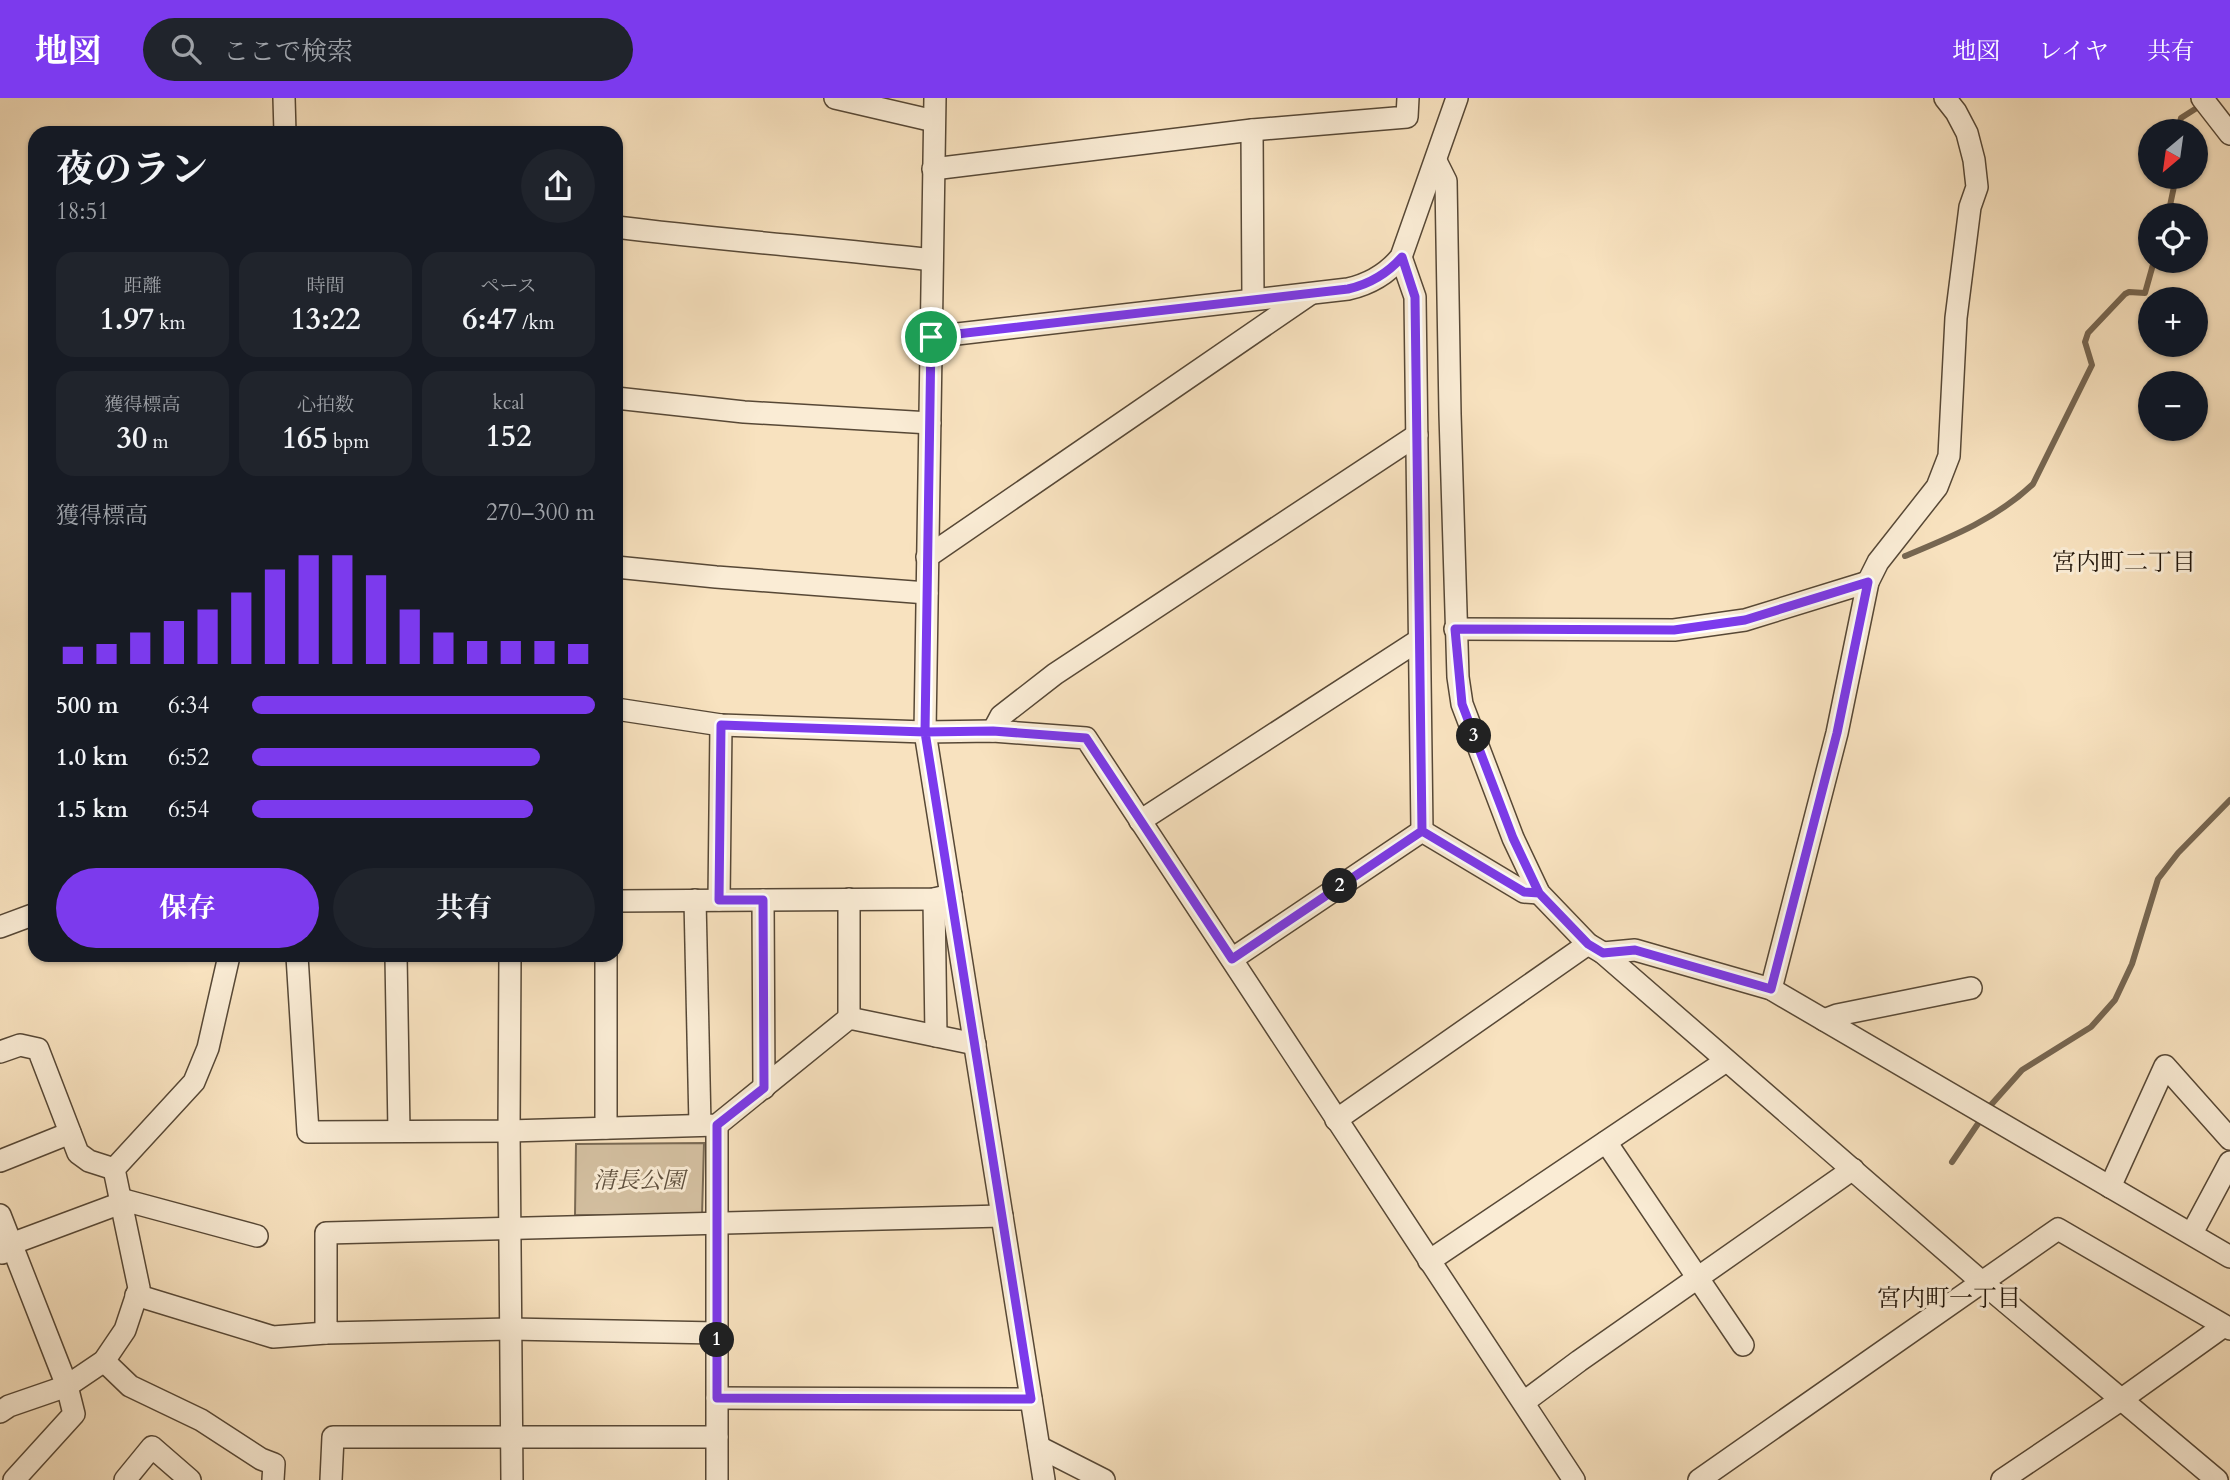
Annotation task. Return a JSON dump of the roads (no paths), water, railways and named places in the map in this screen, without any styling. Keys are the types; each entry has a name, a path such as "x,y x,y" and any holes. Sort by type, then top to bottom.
{"street":[{"path":"284,98 285,126"},
{"path":"835,98 934,121"},
{"path":"934,98 925,732 943,897 975,1044 1044,1480"},
{"path":"933,169 1252,130 1407,117 1408,98"},
{"path":"931,337 1367,285 1393,267 1402,257 1457,98"},
{"path":"1771,989 1837,733 1868,582 1878,562 1937,488 1949,456 1955,318 1970,207 1977,187 1975,160 1967,132 1945,98"},
{"path":"2202,98 2230,134"},
{"path":"1252,130 1253,299"},
{"path":"1436,161 1446,181 1455,629 1462,704 1513,838 1539,893 1596,949 1983,1283 2217,1480"},
{"path":"623,228 932,260"},
{"path":"1402,257 1415,297 1422,831"},
{"path":"928,557 1312,293"},
{"path":"623,399 744,412 930,423"},
{"path":"993,731 1001,716 1055,674 1417,435"},
{"path":"623,568 927,593"},
{"path":"1455,629 1674,630 1745,620 1868,582"},
{"path":"1140,821 1419,640"},
{"path":"623,710 721,725 925,732 993,731 1086,738 1574,1480"},
{"path":"719,900 721,725"},
{"path":"1422,831 1524,892 1539,893"},
{"path":"1232,959 1422,831"},
{"path":"623,901 943,897"},
{"path":"936,1036 943,897"},
{"path":"849,899 849,1018"},
{"path":"695,900 708,1125 717,1223 717,1480"},
{"path":"763,900 764,1088"},
{"path":"0,928 28,917"},
{"path":"1336,1120 1596,949 1635,950 1771,989 2230,1257"},
{"path":"114,1169 194,1082 208,1048 228,962"},
{"path":"297,962 308,1132 509,1131 708,1125 764,1088 849,1018"},
{"path":"396,962 399,1131"},
{"path":"510,962 512,1480"},
{"path":"606,962 606,1128"},
{"path":"1824,1020 1837,1015 1971,988"},
{"path":"849,1018 975,1044"},
{"path":"0,1052 20,1045 38,1049 78,1153 89,1161 114,1169"},
{"path":"1429,1261 1726,1061"},
{"path":"2110,1187 2165,1066 2230,1139"},
{"path":"0,1161 71,1133"},
{"path":"1606,1142 1743,1345"},
{"path":"2192,1233 2230,1162"},
{"path":"0,1412 9,1406 68,1386 104,1361 125,1330 139,1288 114,1169"},
{"path":"1524,1402 1853,1169"},
{"path":"6,1249 120,1201 257,1236"},
{"path":"0,1215 6,1249 68,1386 74,1414 14,1480"},
{"path":"326,1333 326,1233 1002,1216"},
{"path":"1699,1480 2058,1229 2227,1327 2002,1480"},
{"path":"136,1296 273,1337 326,1333 510,1329 717,1333"},
{"path":"104,1361 130,1386 201,1420 261,1459 274,1464 273,1480"},
{"path":"717,1398 1031,1399"},
{"path":"331,1480 332,1437 717,1437"},
{"path":"125,1480 152,1447 190,1480"},
{"path":"1039,1447 1104,1480"}],"waterway":[{"path":"2181,119 2203,104"},
{"path":"2171,203 2173,189"},
{"path":"1905,556 1988,517 2033,484 2092,365 2085,342 2088,333 2125,294 2145,293 2151,273"},
{"path":"1952,1162 1990,1106 2022,1070 2091,1027 2115,1000 2132,964 2158,879 2178,853 2230,800"}],"district":[{"name":"宮内町二丁目","path":"2124,562"},
{"name":"宮内町一丁目","path":"1949,1298"}],"park label":[{"name":"清長公園","path":"639,1180"}]}
